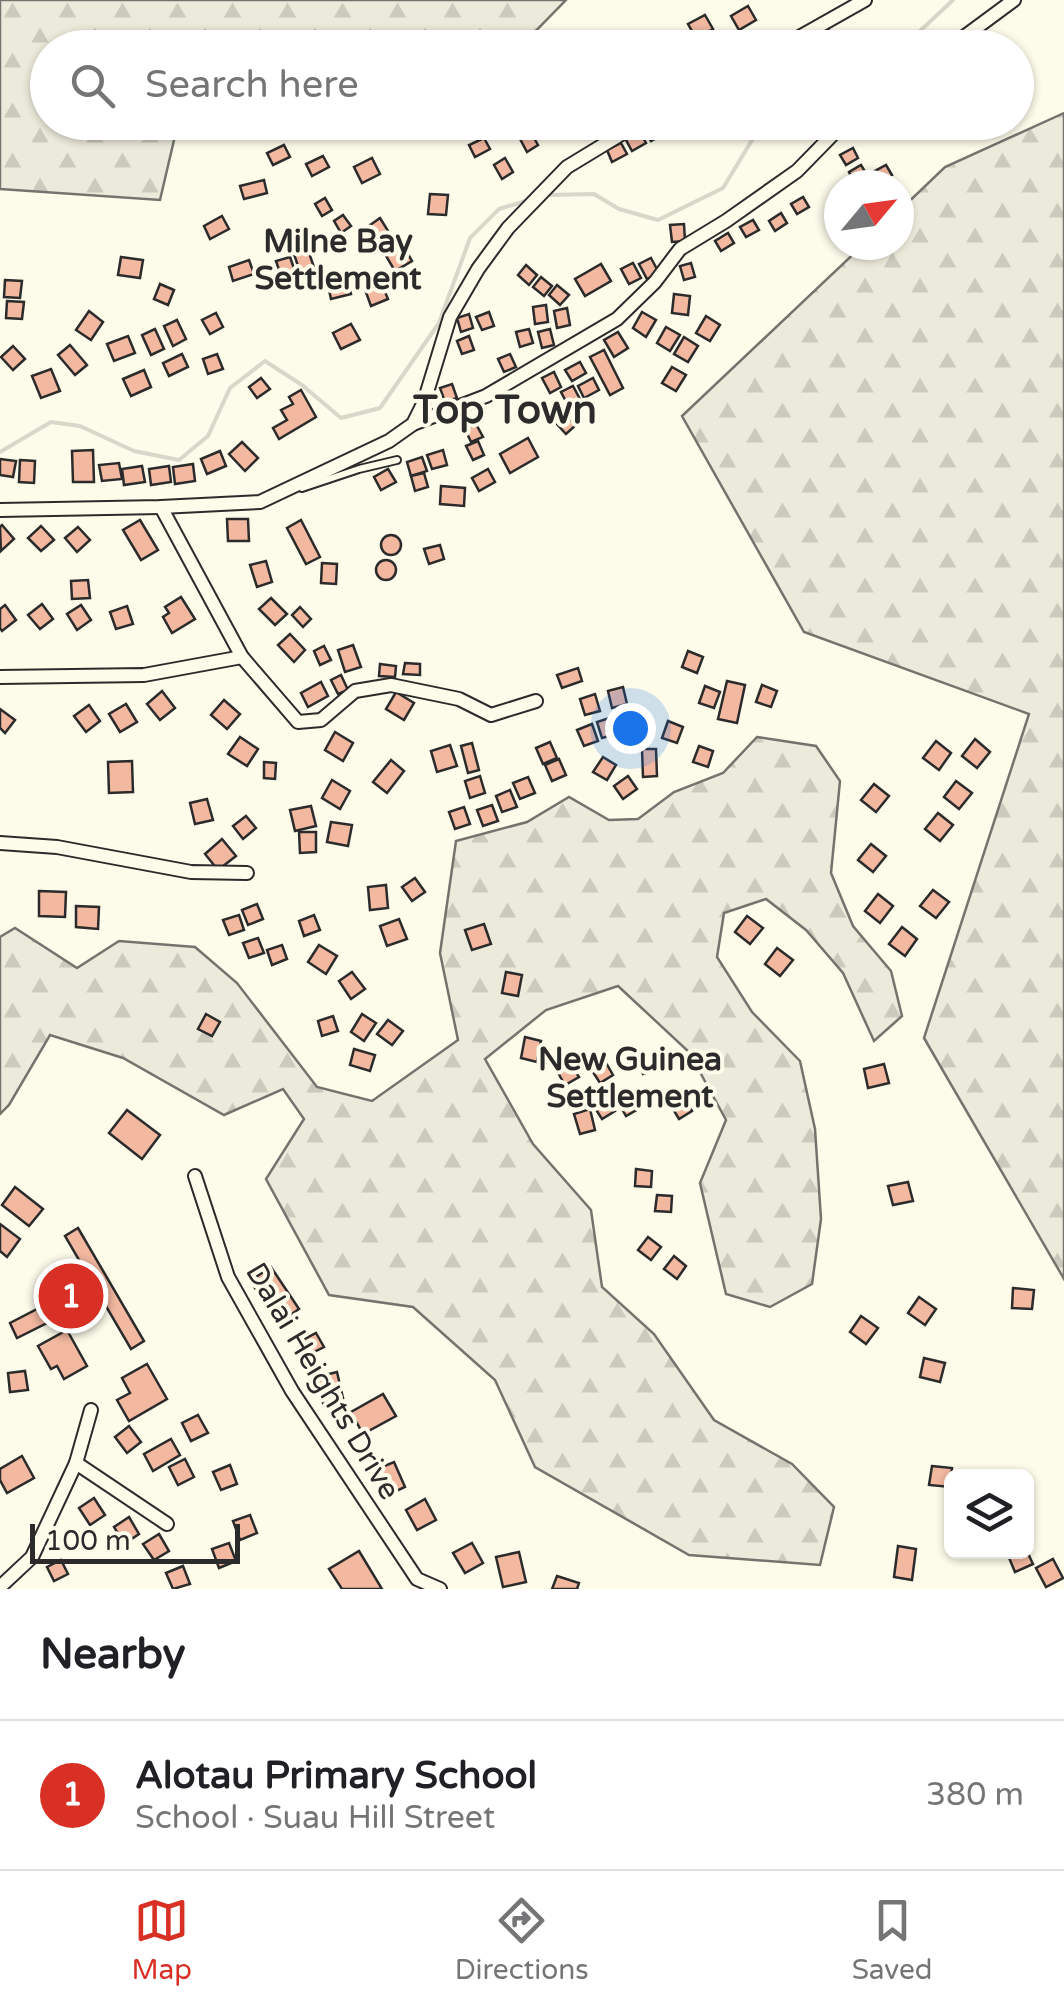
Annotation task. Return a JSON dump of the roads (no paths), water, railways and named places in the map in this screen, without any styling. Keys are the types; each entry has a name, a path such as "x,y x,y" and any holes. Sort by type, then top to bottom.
{"street":[{"path":"812,30 865,0"},
{"path":"973,30 1014,0"},
{"path":"413,424 424,402 450,317 478,269 508,228 567,167 611,140"},
{"path":"0,510 260,502 389,441 413,424 486,396 617,318 655,282 680,249 797,172 828,140"},
{"path":"161,507 242,656 298,722 321,720 355,691 391,685 460,699 491,716 536,701"},
{"path":"0,677 144,674 242,656"},
{"path":"0,843 57,847 191,872 247,873"},
{"name":"Dalai Heights Drive","path":"195,1176 228,1277 292,1391 417,1578 440,1589"},
{"path":"0,1587 32,1557 76,1463 91,1410"},
{"path":"76,1463 167,1524"}],"lane":[{"path":"260,502 397,460"}],"waterway":[{"path":"921,30 953,0"},
{"path":"548,195 594,194 619,209 658,220 723,188 752,140"},
{"path":"0,452 51,422 80,426 134,451 179,460 208,436 230,388 265,361 341,418 380,408 439,323 470,238 499,209 529,200"}],"place":[{"name":"Alotau Primary School","path":"71,1296"}],"district":[{"name":"Milne Bay Settlement","path":"338,260"},
{"name":"Top Town","path":"505,409"},
{"name":"New Guinea Settlement","path":"630,1078"}]}
